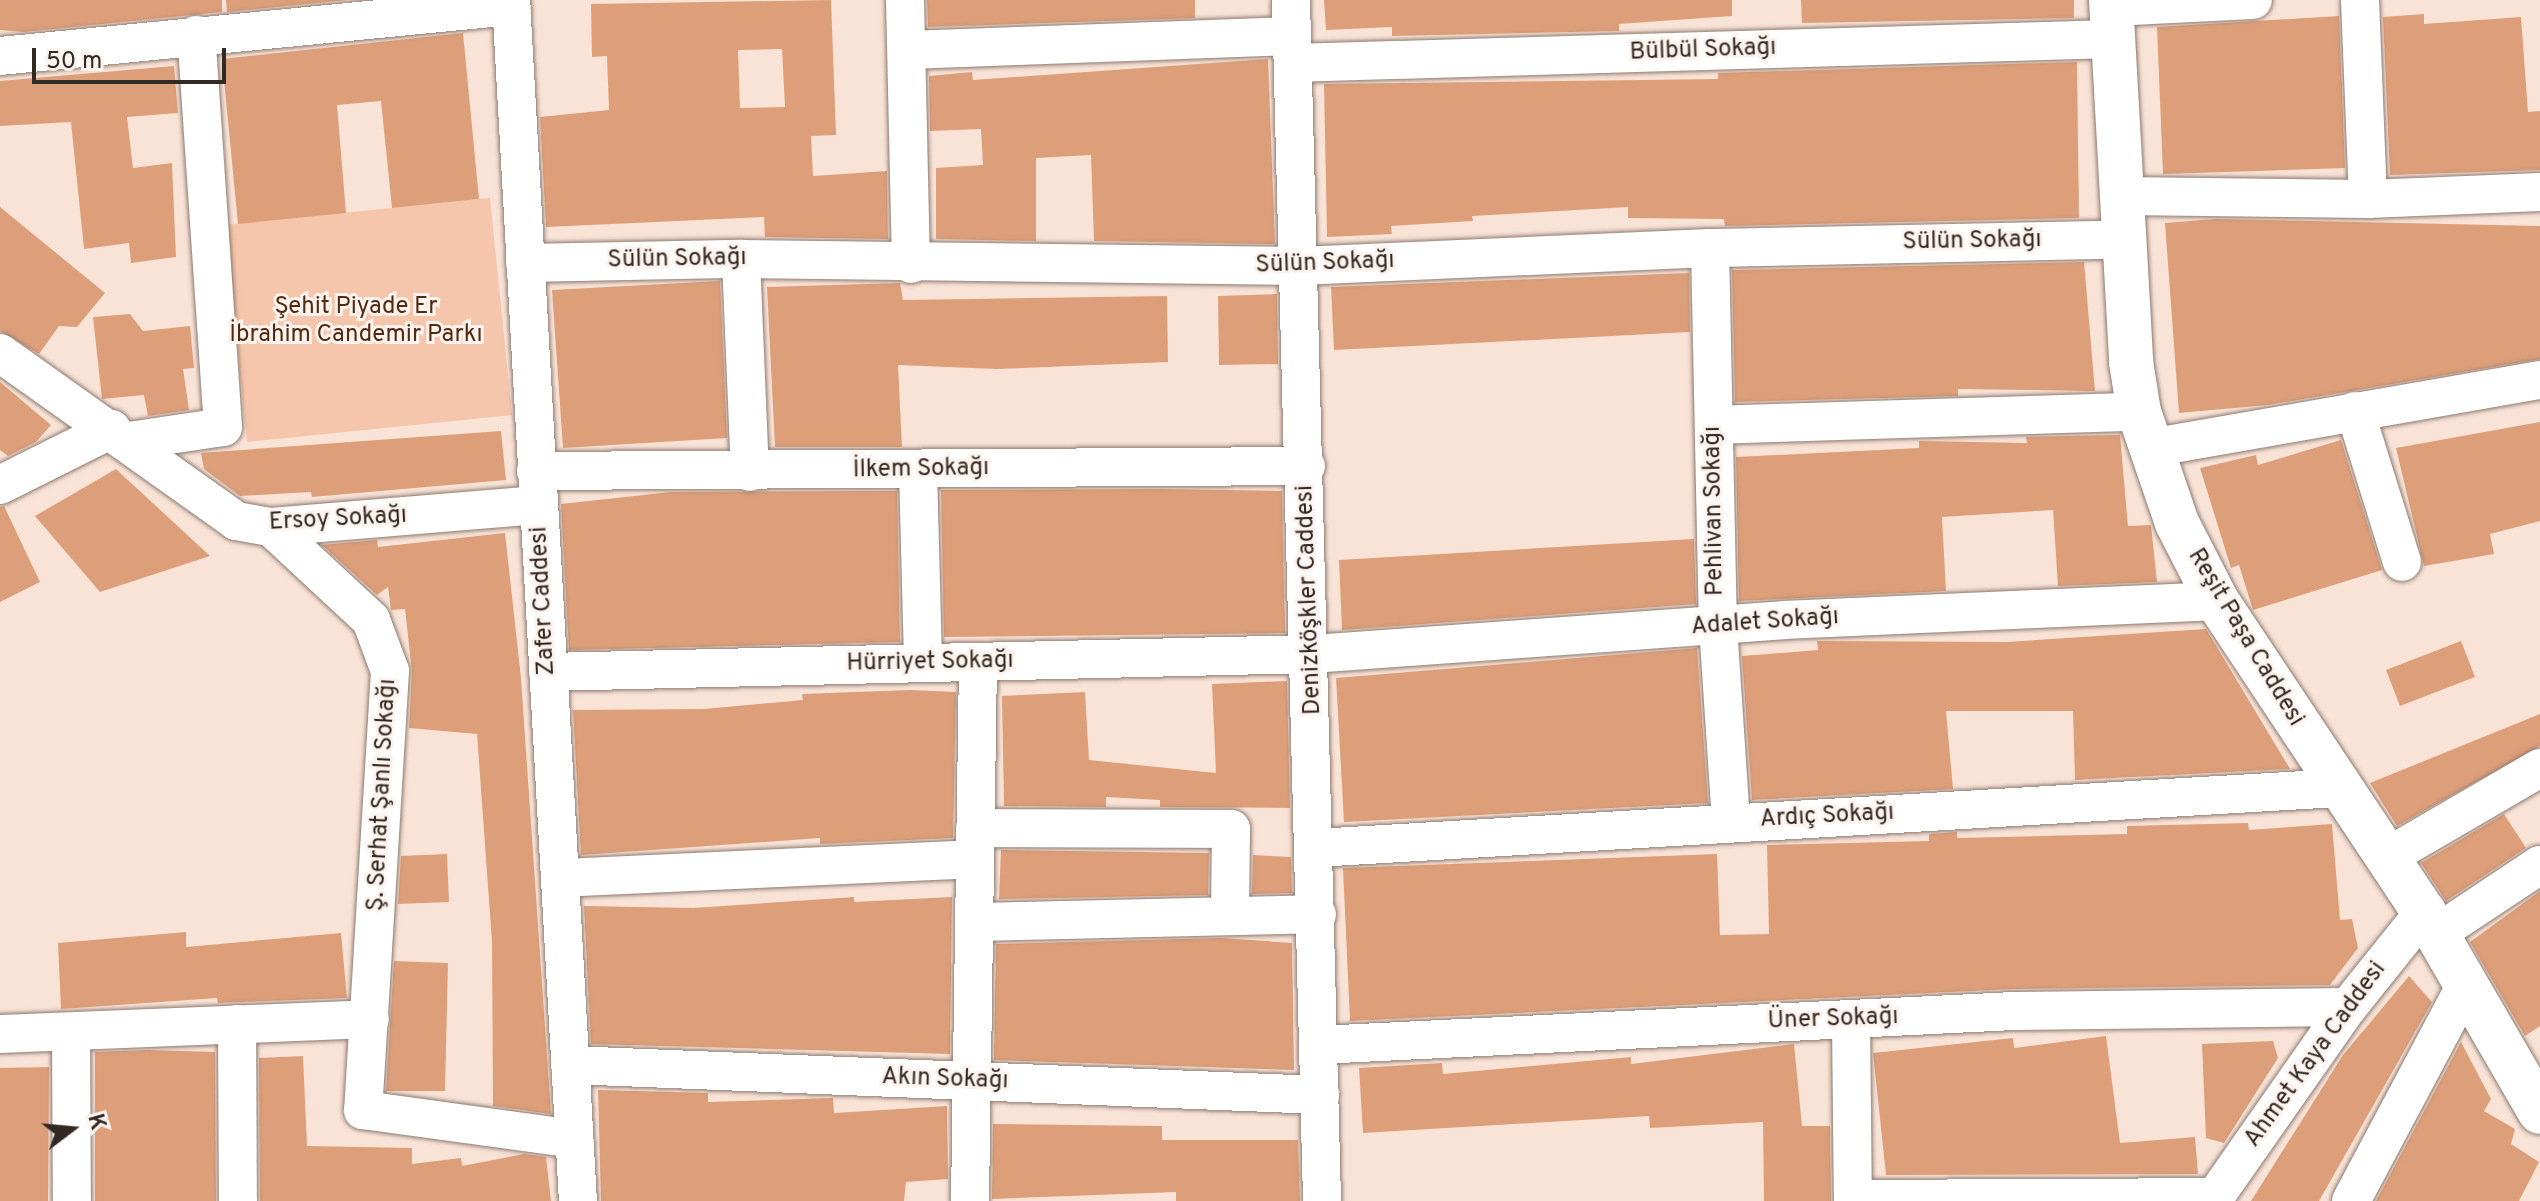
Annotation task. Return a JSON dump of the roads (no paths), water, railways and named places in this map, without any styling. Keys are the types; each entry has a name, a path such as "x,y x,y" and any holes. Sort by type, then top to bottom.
{"main road":[{"name":"Reşit Paşa Caddesi","path":"2111,15 2124,239 2144,430 2177,523 2217,601 2338,788 2435,920 2540,1086"},
{"name":"Reşit Paşa Caddesi","path":"2435,920 2466,985 2540,1112"}],"street":[{"path":"905,0 911,264"},
{"name":"Bülbül Sokağı","path":"908,50 1292,33 2111,15 2253,0"},
{"path":"2360,0 2368,199"},
{"path":"0,56 512,3"},
{"name":"Zafer Caddesi","path":"512,3 578,1201"},
{"name":"Denizköşkler Caddesi","path":"1292,33 1312,654 1322,1201"},
{"path":"3,479 121,435 223,427 196,35"},
{"path":"2122,196 2368,199 2540,192"},
{"name":"Sülün Sokağı","path":"525,263 741,259 911,264 1299,266 1710,248 2124,239"},
{"name":"Pehlivan Sokağı","path":"1710,248 1718,626 1731,822"},
{"path":"741,259 750,472"},
{"name":"Ersoy Sokağı","path":"0,353 121,435 236,521 271,527 537,488"},
{"path":"1714,425 2144,430 2355,411 2540,380"},
{"path":"2355,411 2402,562"},
{"name":"İlkem Sokağı","path":"537,488 750,472 1306,466"},
{"path":"918,470 923,663"},
{"name":"Ş. Serhat Şanlı Sokağı","path":"271,527 371,620 390,671 363,1110 574,1139"},
{"name":"Adalet Sokağı","path":"1312,654 1718,626 2217,601"},
{"name":"Hürriyet Sokağı","path":"548,672 1312,654"},
{"path":"970,1201 978,662"},
{"path":"2387,857 2535,780"},
{"name":"Ardıç Sokağı","path":"1316,848 2338,788"},
{"path":"560,878 975,844 1231,829 1230,916"},
{"name":"Ahmet Kaya Caddesi","path":"2213,1199 2348,1007 2435,920 2540,865"},
{"path":"974,922 1317,914"},
{"path":"2351,1201 2466,985"},
{"name":"Üner Sokağı","path":"1319,1045 1851,1020 2348,1007"},
{"path":"0,1034 370,1019"},
{"path":"1851,1020 1853,1200 2213,1199"},
{"path":"237,1024 238,1201"},
{"path":"71,1032 72,1201"},
{"name":"Akın Sokağı","path":"570,1065 1320,1095"}],"park label":[{"name":"Şehit Piyade Er İbrahim Candemir Parkı","path":"356,322"}]}
